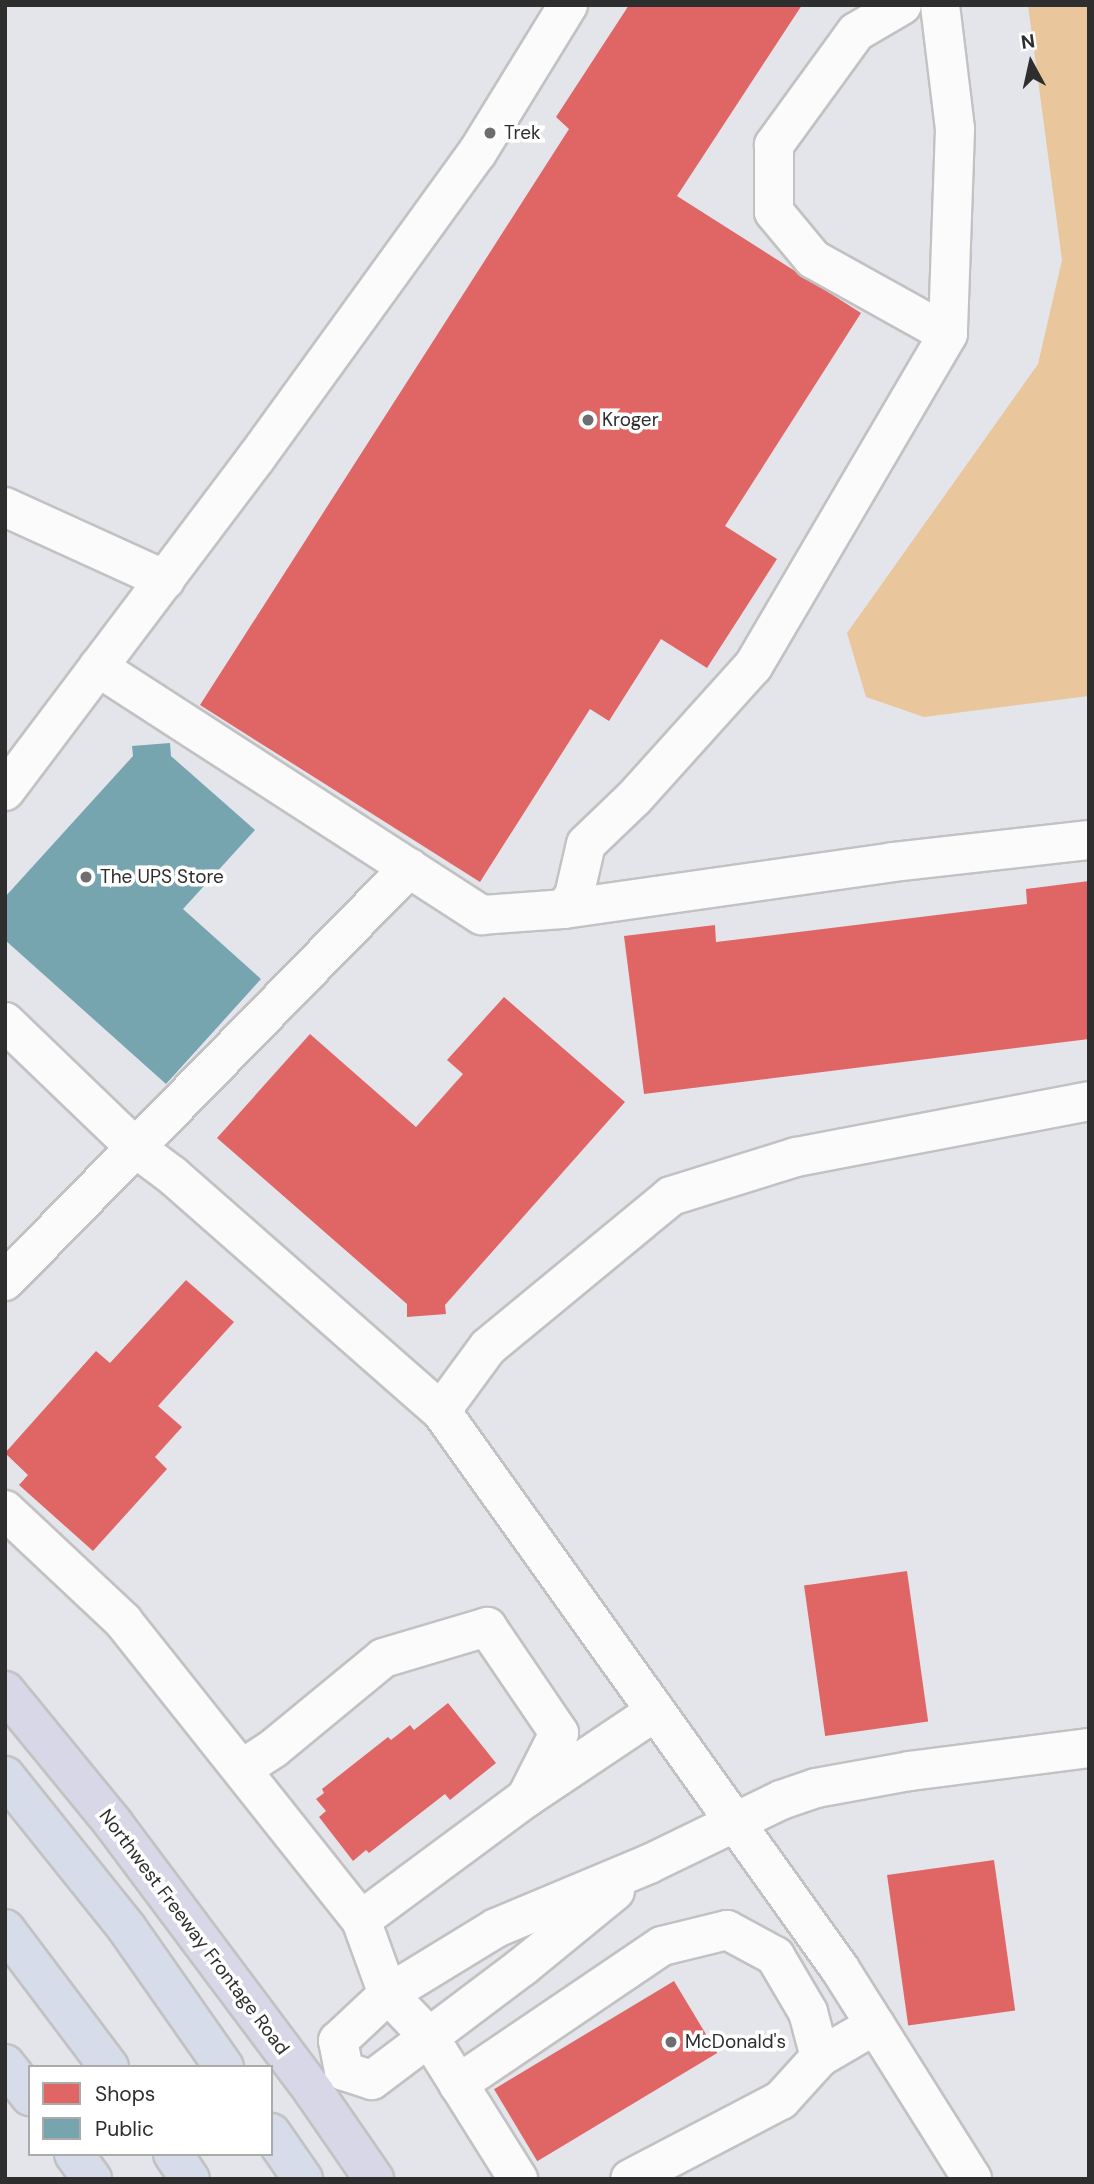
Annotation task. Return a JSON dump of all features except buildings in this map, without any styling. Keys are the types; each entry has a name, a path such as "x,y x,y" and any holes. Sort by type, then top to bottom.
{"highway":[{"path":"5,1776 125,1927 223,2065"},
{"path":"5,1929 107,2065"},
{"path":"5,2064 28,2093"},
{"path":"273,2136 303,2179"},
{"path":"75,2156 92,2179"},
{"path":"174,2156 190,2179"}],"main road":[{"name":"Northwest Freeway Frontage Road","path":"5,1691 329,2081 374,2179"}],"lane":[{"path":"5,791 164,580 477,153 569,5"},
{"path":"902,5 856,32 774,145 774,212 813,259 948,334"},
{"path":"564,909 574,895 586,844 634,798 753,666 948,334 955,129 940,5"},
{"path":"5,506 164,580"},
{"path":"99,667 482,915 564,909 893,862 1089,840"},
{"path":"5,1281 137,1149 408,868"},
{"path":"5,1022 137,1149 172,1175 441,1411 839,1969 972,2179"},
{"path":"441,1411 488,1347 671,1196 796,1157 1089,1101"},
{"path":"5,1510 123,1621 361,1920 388,1994 429,2038 518,2179"},
{"path":"242,1769 274,1748 383,1658 487,1627 559,1733 526,1798"},
{"path":"361,1920 526,1798 656,1711"},
{"path":"649,1864 522,1967 372,2080 329,2081 338,2041 388,1994 496,1928 649,1864 781,1800 816,1788 909,1771 1089,1748"},
{"path":"458,2084 662,1946 727,1930 775,1956 808,2012 820,2057"},
{"path":"630,2179 781,2100 820,2057 875,2025"}],"shaded area":[{"path":"1028,5 1089,5 1089,696 924,717 866,697 847,633 1038,364 1062,260"}],"place":[{"name":"Trek","path":"490,133"},
{"name":"Kroger","path":"588,420"},
{"name":"The UPS Store","path":"86,877"},
{"name":"McDonald's","path":"671,2042"}]}
